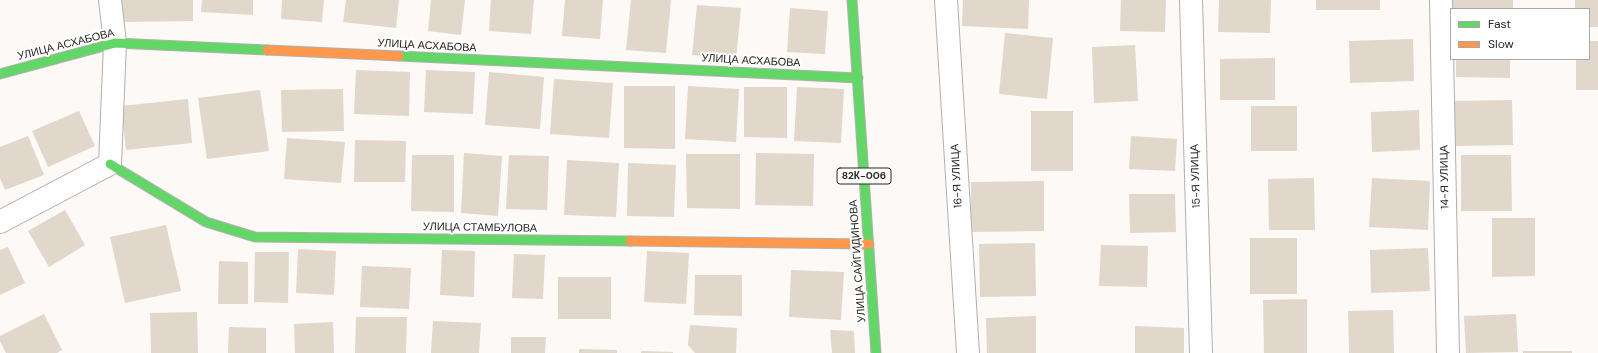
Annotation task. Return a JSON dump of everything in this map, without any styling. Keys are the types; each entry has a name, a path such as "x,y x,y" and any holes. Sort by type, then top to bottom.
{"street":[{"path":"0,222 110,164 115,43 110,0"},
{"name":"УЛИЦА САЙГИДИНОВА","path":"852,0 876,353"},
{"name":"16-Я УЛИЦА","path":"946,0 968,353"},
{"name":"15-Я УЛИЦА","path":"1191,0 1201,353"},
{"name":"14-Я УЛИЦА","path":"1441,0 1448,353"},
{"name":"УЛИЦА АСХАБОВА","path":"0,74 115,43 858,78"},
{"name":"УЛИЦА СТАМБУЛОВА","path":"110,164 206,222 255,238 869,244"}],"building":[{"path":"120,0 193,0 193,21 123,22"},
{"path":"202,0 253,0 253,15 201,12"},
{"path":"282,0 324,0 322,22 281,19"},
{"path":"346,0 399,0 396,28 343,22"},
{"path":"431,0 465,0 461,35 428,31"},
{"path":"491,0 534,0 531,34 489,31"},
{"path":"565,0 603,0 600,39 562,36"},
{"path":"631,0 671,0 666,53 626,50"},
{"path":"963,0 1029,0 1028,29 962,26"},
{"path":"1121,0 1166,0 1165,32 1120,31"},
{"path":"1219,0 1271,0 1270,33 1218,32"},
{"path":"1316,0 1380,0 1380,10 1316,10"},
{"path":"1453,0 1513,0 1513,8 1453,8"},
{"path":"1575,0 1598,0 1598,27 1590,27 1590,8 1575,8"},
{"path":"697,5 741,8 736,59 692,55"},
{"path":"790,8 828,11 825,54 787,52"},
{"path":"1005,33 1053,38 1047,99 999,94"},
{"path":"1413,39 1414,81 1350,83 1349,41"},
{"path":"1590,41 1598,41 1598,90 1576,90 1576,60 1590,60"},
{"path":"1135,45 1138,101 1094,103 1092,47"},
{"path":"1275,58 1275,100 1220,100 1220,59"},
{"path":"1456,60 1510,60 1510,78 1456,77"},
{"path":"356,70 410,72 409,116 354,114"},
{"path":"426,70 475,72 473,114 424,112"},
{"path":"489,72 544,77 540,129 485,125"},
{"path":"554,79 613,83 609,138 550,134"},
{"path":"624,86 675,86 675,149 624,148"},
{"path":"688,86 739,89 736,142 685,139"},
{"path":"744,87 787,87 787,138 744,137"},
{"path":"797,87 844,89 841,143 794,141"},
{"path":"343,89 344,131 282,132 281,90"},
{"path":"260,90 269,151 207,159 198,98"},
{"path":"188,99 192,143 126,150 121,106"},
{"path":"1512,100 1513,145 1454,146 1453,101"},
{"path":"1251,106 1297,106 1297,151 1251,151"},
{"path":"1419,110 1420,150 1372,152 1371,112"},
{"path":"79,111 95,146 48,167 32,131"},
{"path":"1031,111 1073,111 1073,171 1031,171"},
{"path":"28,136 44,175 5,190 0,178 0,147"},
{"path":"1131,136 1177,139 1175,171 1129,169"},
{"path":"287,138 345,142 341,183 284,179"},
{"path":"355,140 406,141 405,182 354,182"},
{"path":"464,153 502,156 498,216 461,213"},
{"path":"756,153 814,154 813,206 755,205"},
{"path":"686,154 740,154 740,209 687,208"},
{"path":"412,155 454,155 454,212 411,211"},
{"path":"509,155 549,156 547,210 506,209"},
{"path":"1461,155 1511,155 1512,211 1461,211"},
{"path":"567,160 619,163 616,217 564,215"},
{"path":"628,163 676,165 674,217 627,216"},
{"path":"1314,178 1315,230 1269,230 1268,179"},
{"path":"1372,178 1430,181 1428,230 1369,227"},
{"path":"1044,181 1044,231 971,232 971,182"},
{"path":"1129,194 1175,194 1176,232 1130,233"},
{"path":"65,210 85,245 49,267 28,231"},
{"path":"1492,218 1535,218 1535,276 1492,277"},
{"path":"166,225 181,291 125,303 110,237"},
{"path":"1250,238 1297,238 1297,294 1250,294"},
{"path":"1035,243 1036,296 980,297 979,244"},
{"path":"1101,245 1148,246 1147,287 1099,286"},
{"path":"8,247 25,283 0,295 0,250"},
{"path":"1428,248 1430,291 1371,293 1370,250"},
{"path":"298,249 336,251 334,295 296,293"},
{"path":"442,250 475,251 474,297 440,295"},
{"path":"647,251 689,253 686,304 644,302"},
{"path":"255,252 289,252 288,303 254,302"},
{"path":"514,254 545,255 543,299 512,298"},
{"path":"219,261 248,262 248,304 218,304"},
{"path":"362,266 411,268 409,309 360,307"},
{"path":"791,270 844,272 841,320 789,317"},
{"path":"695,275 742,275 742,316 694,315"},
{"path":"558,277 611,277 611,319 558,319"},
{"path":"1307,299 1307,353 1264,353 1263,300"},
{"path":"1393,310 1394,353 1349,353 1348,311"},
{"path":"197,312 198,353 151,353 150,313"},
{"path":"44,314 62,350 57,353 6,353 0,341 0,336"},
{"path":"1516,314 1518,352 1466,353 1464,316"},
{"path":"1036,316 1036,353 987,353 986,318"},
{"path":"356,317 407,317 406,353 355,353"},
{"path":"433,321 481,323 479,353 431,353"},
{"path":"333,322 334,353 295,353 294,324"},
{"path":"690,325 737,328 736,353 695,353 688,345"},
{"path":"1135,326 1184,328 1184,353 1135,353"},
{"path":"229,327 266,328 266,353 228,353"},
{"path":"830,330 854,331 855,353 832,353"},
{"path":"511,337 546,337 545,353 511,353"},
{"path":"579,349 617,350 617,353 579,353"},
{"path":"641,351 673,352 673,353 641,353"},
{"path":"1523,351 1572,351 1572,353 1523,353"}],"traffic: fast":[{"path":"852,0 876,353"},
{"path":"0,74 115,43 267,50"},
{"path":"399,56 858,78"},
{"path":"110,164 206,222 255,237 630,241"}],"traffic: slow":[{"path":"267,50 399,56"},
{"path":"630,241 869,244"}]}
